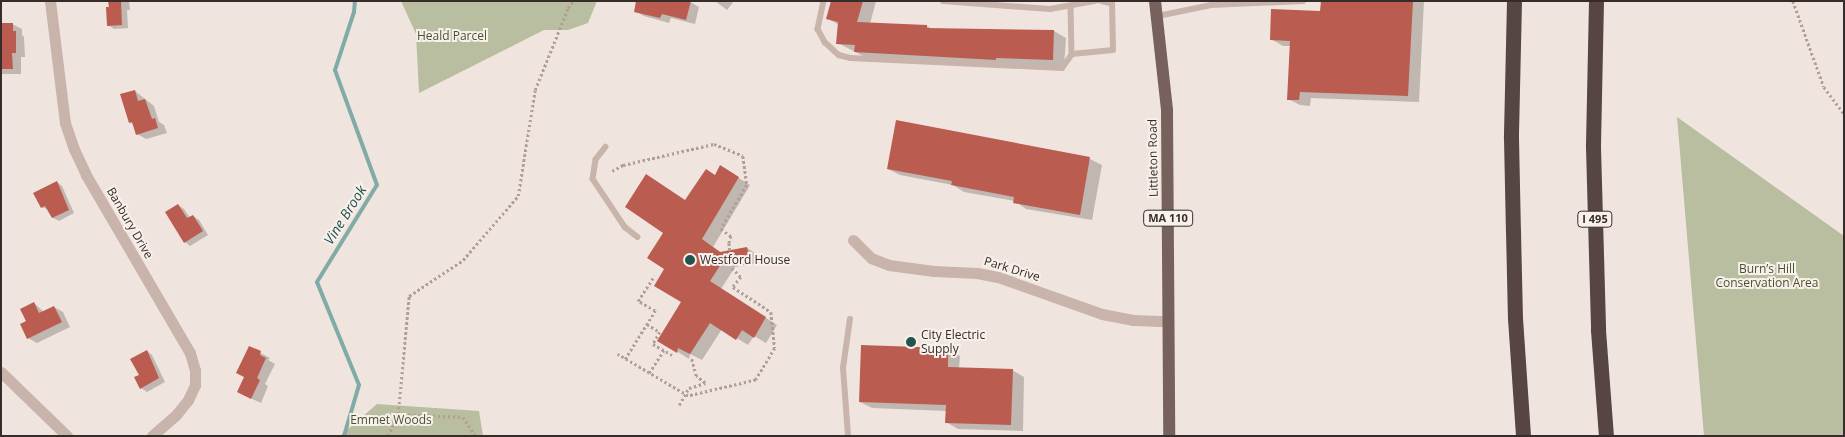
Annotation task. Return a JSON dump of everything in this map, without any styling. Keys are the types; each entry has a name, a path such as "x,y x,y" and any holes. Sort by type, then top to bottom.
{"highway":[{"path":"1514,1 1511,138 1513,241 1515,318 1523,436"},
{"name":"I 495","path":"1596,1 1593,147 1598,330 1606,436"}],"main road":[{"name":"Littleton Road","path":"1155,1 1166,110 1169,436"}],"street":[{"name":"Banbury Drive","path":"50,1 66,122 74,149 86,175 190,353 195,370 196,385 188,400 176,415 152,436"},
{"name":"Park Drive","path":"853,240 871,258 889,265 934,271 977,273 998,277 1102,314 1132,320 1168,321"},
{"path":"1,372 67,436"}],"lane":[{"path":"824,1 818,29 825,42 839,55 850,58 1062,68 1072,54 1071,6"},
{"path":"943,1 1050,9 1094,1"},
{"path":"1072,54 1113,50 1112,4 1100,1"},
{"path":"1158,16 1211,5 1303,1"},
{"path":"606,147 596,160 593,179 625,227 638,237"},
{"path":"848,436 843,368 850,319"}],"path":[{"path":"388,436 398,414 409,296 463,260 518,196 535,90 568,8 573,1"},
{"path":"1793,1 1824,87 1844,114"},
{"path":"612,171 623,165 714,144 743,156 748,185 721,229 731,236 729,243 732,268 740,277 733,287 771,312 775,348 756,380 688,396 617,354"},
{"path":"625,359 654,312 638,301 654,276"},
{"path":"647,324 660,332 653,344 672,355"},
{"path":"649,373 664,350"},
{"path":"678,405 689,388 705,384 696,376 691,357"},
{"path":"398,414 463,417 476,436"}],"green space":[{"name":"Heald Parcel","path":"401,1 597,1 588,23 568,30 544,30 419,93 416,34"},
{"name":"Burn’s Hill Conservation Area","path":"1677,117 1844,236 1844,436 1704,436"},
{"name":"Emmet Woods","path":"377,404 479,411 483,436 340,436"}],"building":[{"path":"108,1 121,1 122,25 107,26 106,7 109,7"},
{"path":"636,1 691,1 686,20 662,14 660,18 634,12"},
{"path":"831,1 863,1 857,22 927,25 927,28 1054,30 1053,60 996,58 996,60 854,52 855,45 836,44 838,22 826,19"},
{"path":"1321,1 1413,1 1408,96 1300,92 1299,100 1287,100 1290,41 1270,40 1271,9 1320,11"},
{"path":"1,23 13,23 13,31 16,31 16,53 12,53 13,69 1,69"},
{"path":"135,90 138,101 145,99 152,119 155,118 158,128 136,135 132,122 129,123 120,94"},
{"path":"896,120 1090,157 1080,215 1013,203 1014,197 951,185 952,181 887,169"},
{"name":"Westford House","path":"720,165 739,177 702,239 720,252 747,247 749,256 723,261 710,281 766,317 754,338 742,330 736,340 710,323 690,354 678,348 677,353 657,341 681,302 654,286 664,269 647,258 663,233 625,207 646,174 685,200 706,169 715,175"},
{"path":"57,181 69,210 52,218 45,206 41,208 33,193"},
{"path":"178,204 187,218 193,215 203,231 184,243 165,212"},
{"path":"34,302 39,313 54,306 62,322 27,339 20,324 26,321 20,309"},
{"path":"861,345 948,348 948,367 1013,369 1011,425 945,423 946,405 859,402"},
{"path":"249,346 261,351 260,355 266,358 257,378 260,380 251,399 237,392 244,377 236,373"},
{"path":"147,350 159,378 140,389 134,377 139,375 130,359"}],"waterway":[{"name":"Vine Brook","path":"344,436 359,385 317,282 377,185 335,70 354,12 355,1"}],"place":[{"name":"Westford House","path":"690,260"},
{"name":"City Electric Supply","path":"911,342"}]}
